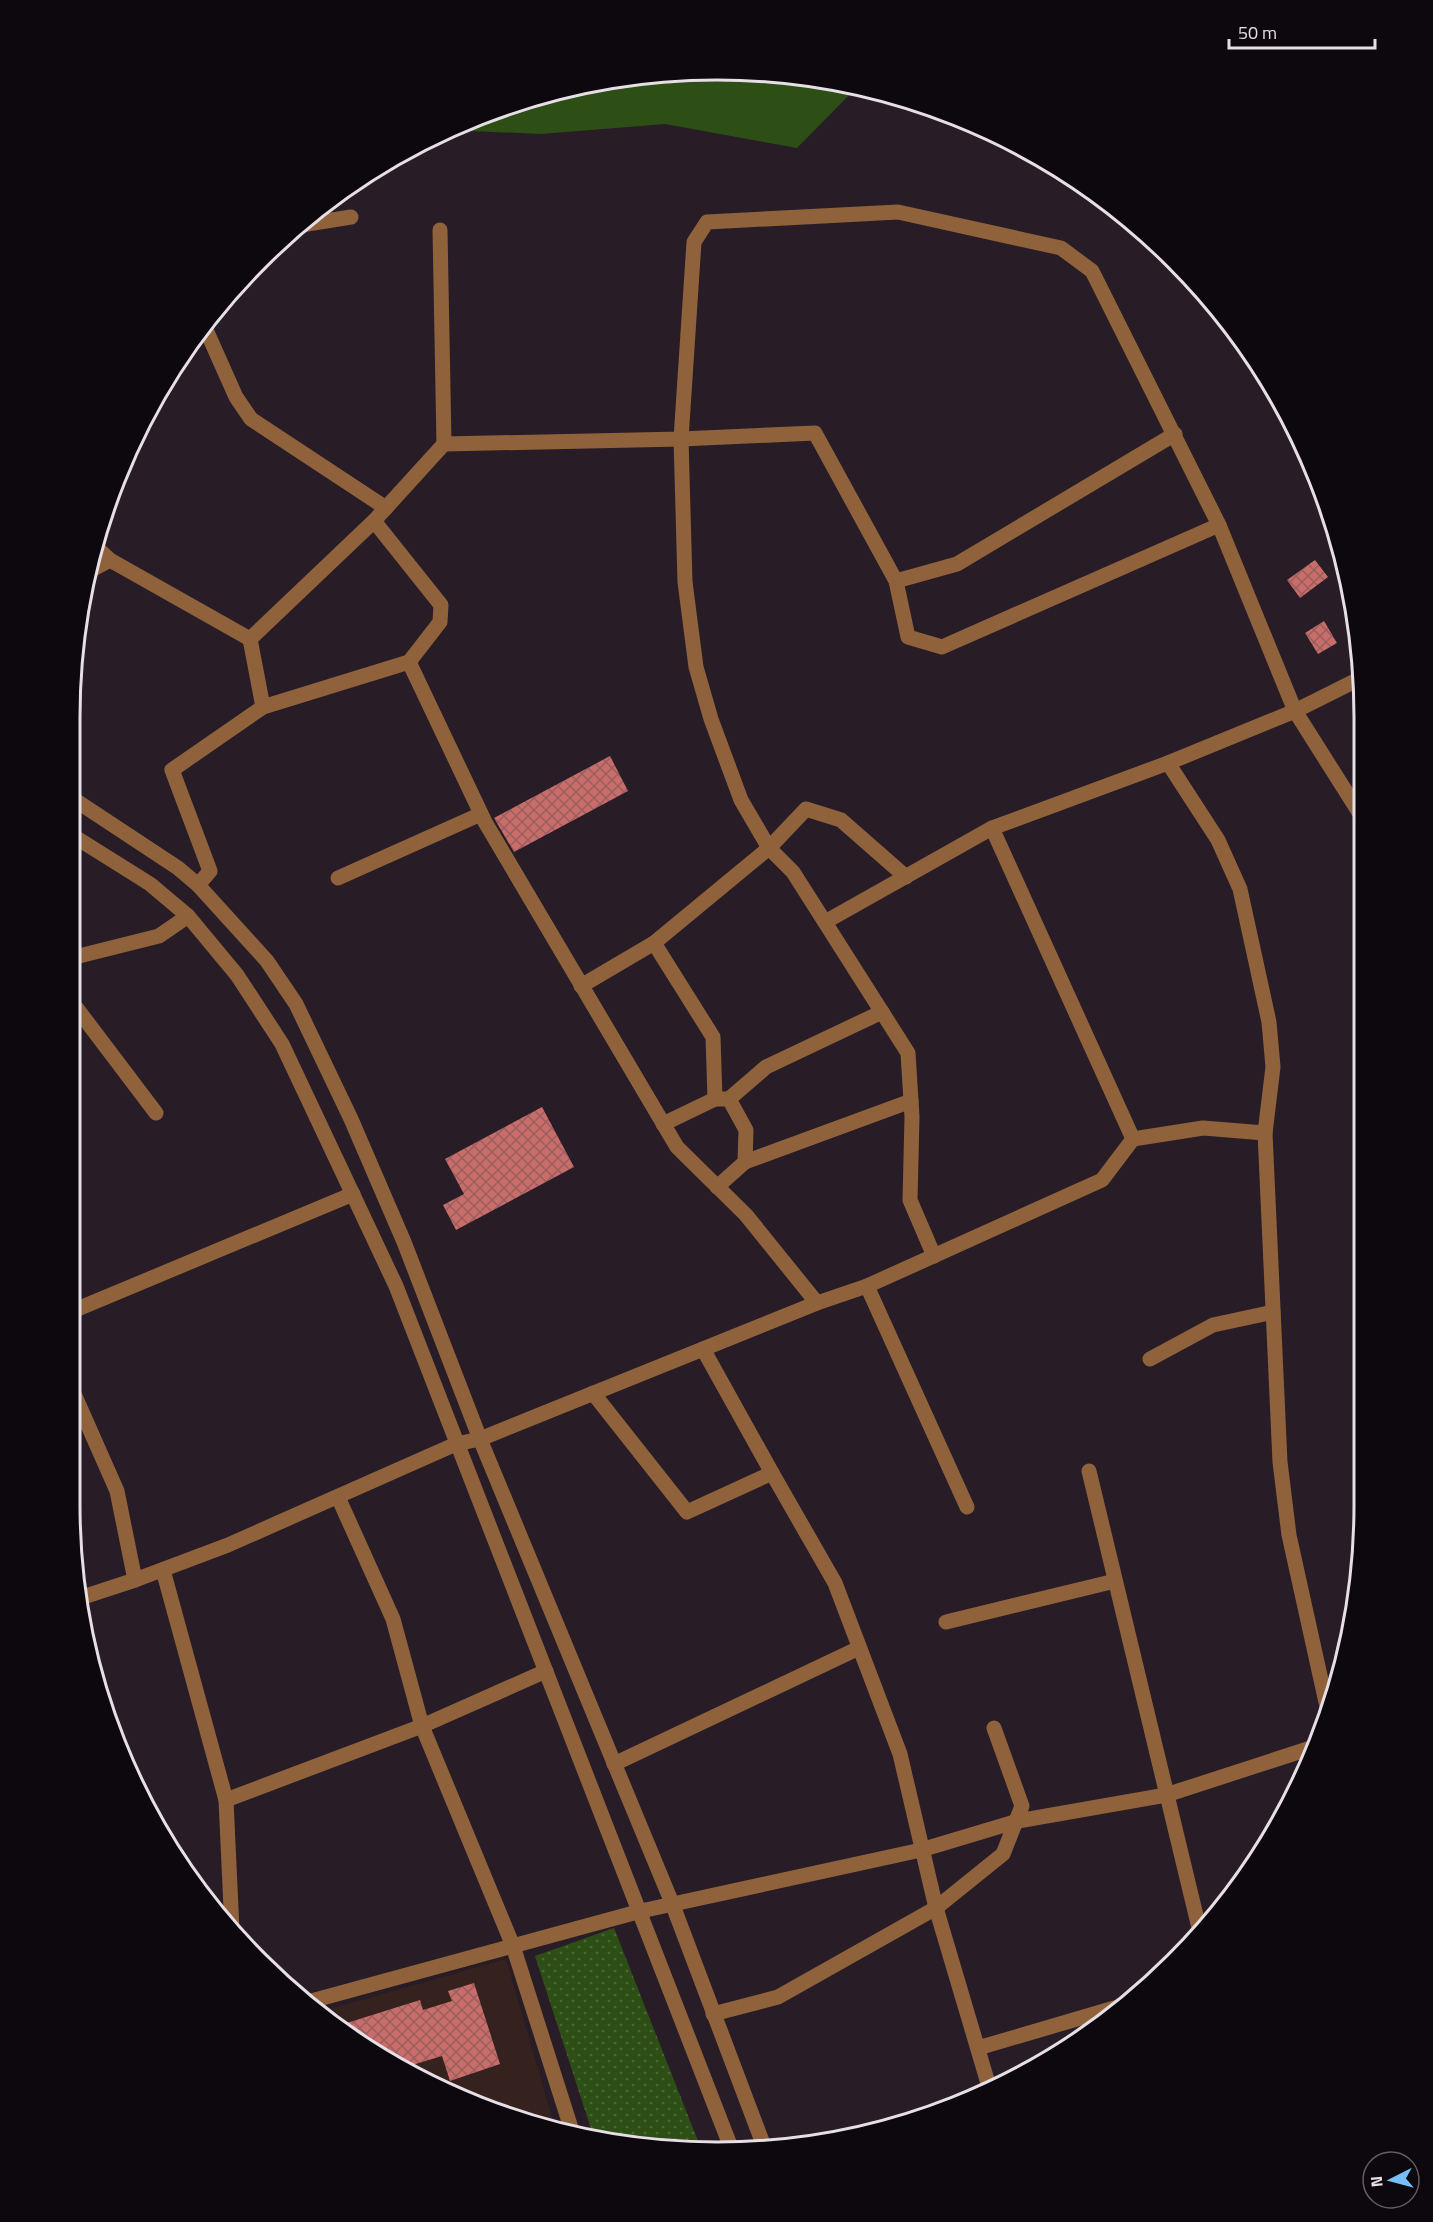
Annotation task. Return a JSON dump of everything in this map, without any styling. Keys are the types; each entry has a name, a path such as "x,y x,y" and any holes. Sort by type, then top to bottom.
{"street":[{"path":"934,1256 910,1200 911,1101 908,1053 793,872 769,848 741,800 711,719 696,668 686,582 681,439 694,242 707,222 898,212 1061,248 1092,271 1219,525 1295,711 1354,804"},
{"path":"314,223 351,217"},
{"path":"250,639 386,508 444,444 440,230"},
{"path":"208,334 236,397 251,419 386,508"},
{"path":"444,444 681,439 815,433 896,581 908,637 942,647 1219,525"},
{"path":"896,581 957,564 1175,434"},
{"path":"198,885 210,871 172,770 263,707 409,662 440,622 441,605 374,520"},
{"path":"101,552 110,560 250,639 263,707"},
{"path":"98,566 110,560"},
{"path":"409,662 481,814 677,1147 746,1215 817,1303"},
{"path":"825,922 992,828 1168,763 1295,711 1352,682"},
{"path":"1168,763 1230,862 1248,917 1272,1046 1272,1088 1265,1133 1280,1461 1289,1535 1324,1695"},
{"path":"80,803 159,855 198,885 267,961 296,1004 351,1119 399,1232 480,1439 672,1904 762,2141"},
{"path":"581,986 654,943 769,848 806,809 841,820 906,877"},
{"path":"338,878 481,814"},
{"path":"992,828 1133,1139"},
{"path":"80,844 150,884 188,916 237,975 282,1044 396,1286 729,2142"},
{"path":"80,956 159,936 188,916"},
{"path":"654,943 712,1037 722,1099 746,1130 745,1162"},
{"path":"663,1124 722,1099 766,1067 882,1011"},
{"path":"80,1013 156,1113"},
{"path":"717,1187 745,1162 911,1101"},
{"path":"86,1596 228,1545 456,1444 480,1439 817,1303 867,1286 1102,1180 1133,1139 1203,1128 1265,1133"},
{"path":"80,1308 353,1194"},
{"path":"867,1286 967,1507"},
{"path":"1150,1359 1213,1325 1273,1312"},
{"path":"703,1349 835,1583 900,1754 936,1908 988,2082"},
{"path":"594,1393 687,1512 772,1473"},
{"path":"80,1407 117,1491 135,1580"},
{"path":"1089,1471 1198,1923"},
{"path":"338,1497 393,1619 422,1726 513,1946 570,2125"},
{"path":"163,1570 226,1800 231,1918"},
{"path":"946,1622 1115,1581"},
{"path":"614,1764 859,1648"},
{"path":"226,1800 422,1726 546,1671"},
{"path":"713,2014 778,1997 936,1908 1003,1854 1018,1821 1022,1806 994,1728"},
{"path":"315,2000 640,1911 921,1850 1018,1821 1166,1795 1305,1750"},
{"path":"978,2048 1104,2011"}],"shaded area":[{"path":"506,1959 553,2121 512,2109 435,2077 398,2057 327,2010"}],"green space":[{"path":"675,81 758,81 800,85 850,94 797,148 665,124 541,134 467,131 512,113 552,101 633,85"},
{"path":"614,1928 698,2142 633,2137 591,2130 535,1956"}],"building":[{"path":"1315,560 1328,577 1300,598 1287,580"},
{"path":"1324,621 1337,643 1318,654 1305,633"},
{"path":"610,756 628,791 514,852 494,818"},
{"path":"542,1107 574,1167 456,1230 443,1205 464,1194 445,1159"},
{"path":"474,1983 500,2064 450,2081 442,2056 413,2065 346,2023 420,2000 423,2010 452,2001 448,1991"}]}
